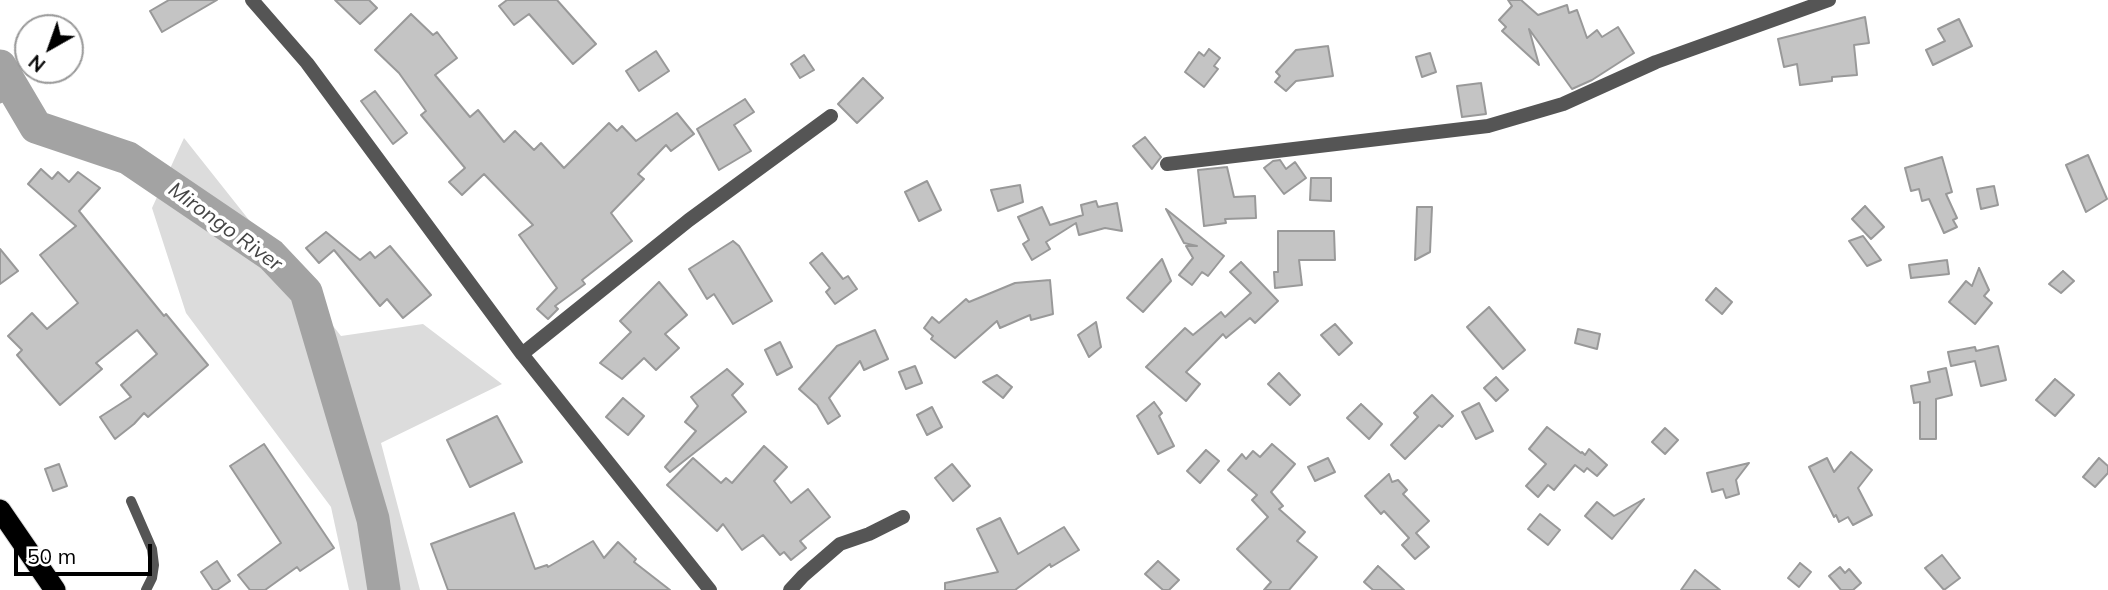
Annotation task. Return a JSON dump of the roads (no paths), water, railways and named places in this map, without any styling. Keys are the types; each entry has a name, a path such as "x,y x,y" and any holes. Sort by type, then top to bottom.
{"highway":[{"path":"0,510 55,590"}],"street":[{"path":"252,0 307,63 522,354 710,590"},
{"path":"1167,164 1488,126 1563,104 1656,62 1829,0"},
{"path":"522,354 689,220 831,116"},
{"path":"790,590 840,544 869,534 903,517"}],"lane":[{"path":"131,501 152,549 154,565 146,590"}],"waterway":[{"name":"Mirongo River","path":"0,66 36,127 128,158 271,255 306,292 373,519 384,590"},
{"path":"0,101 17,94"}]}
